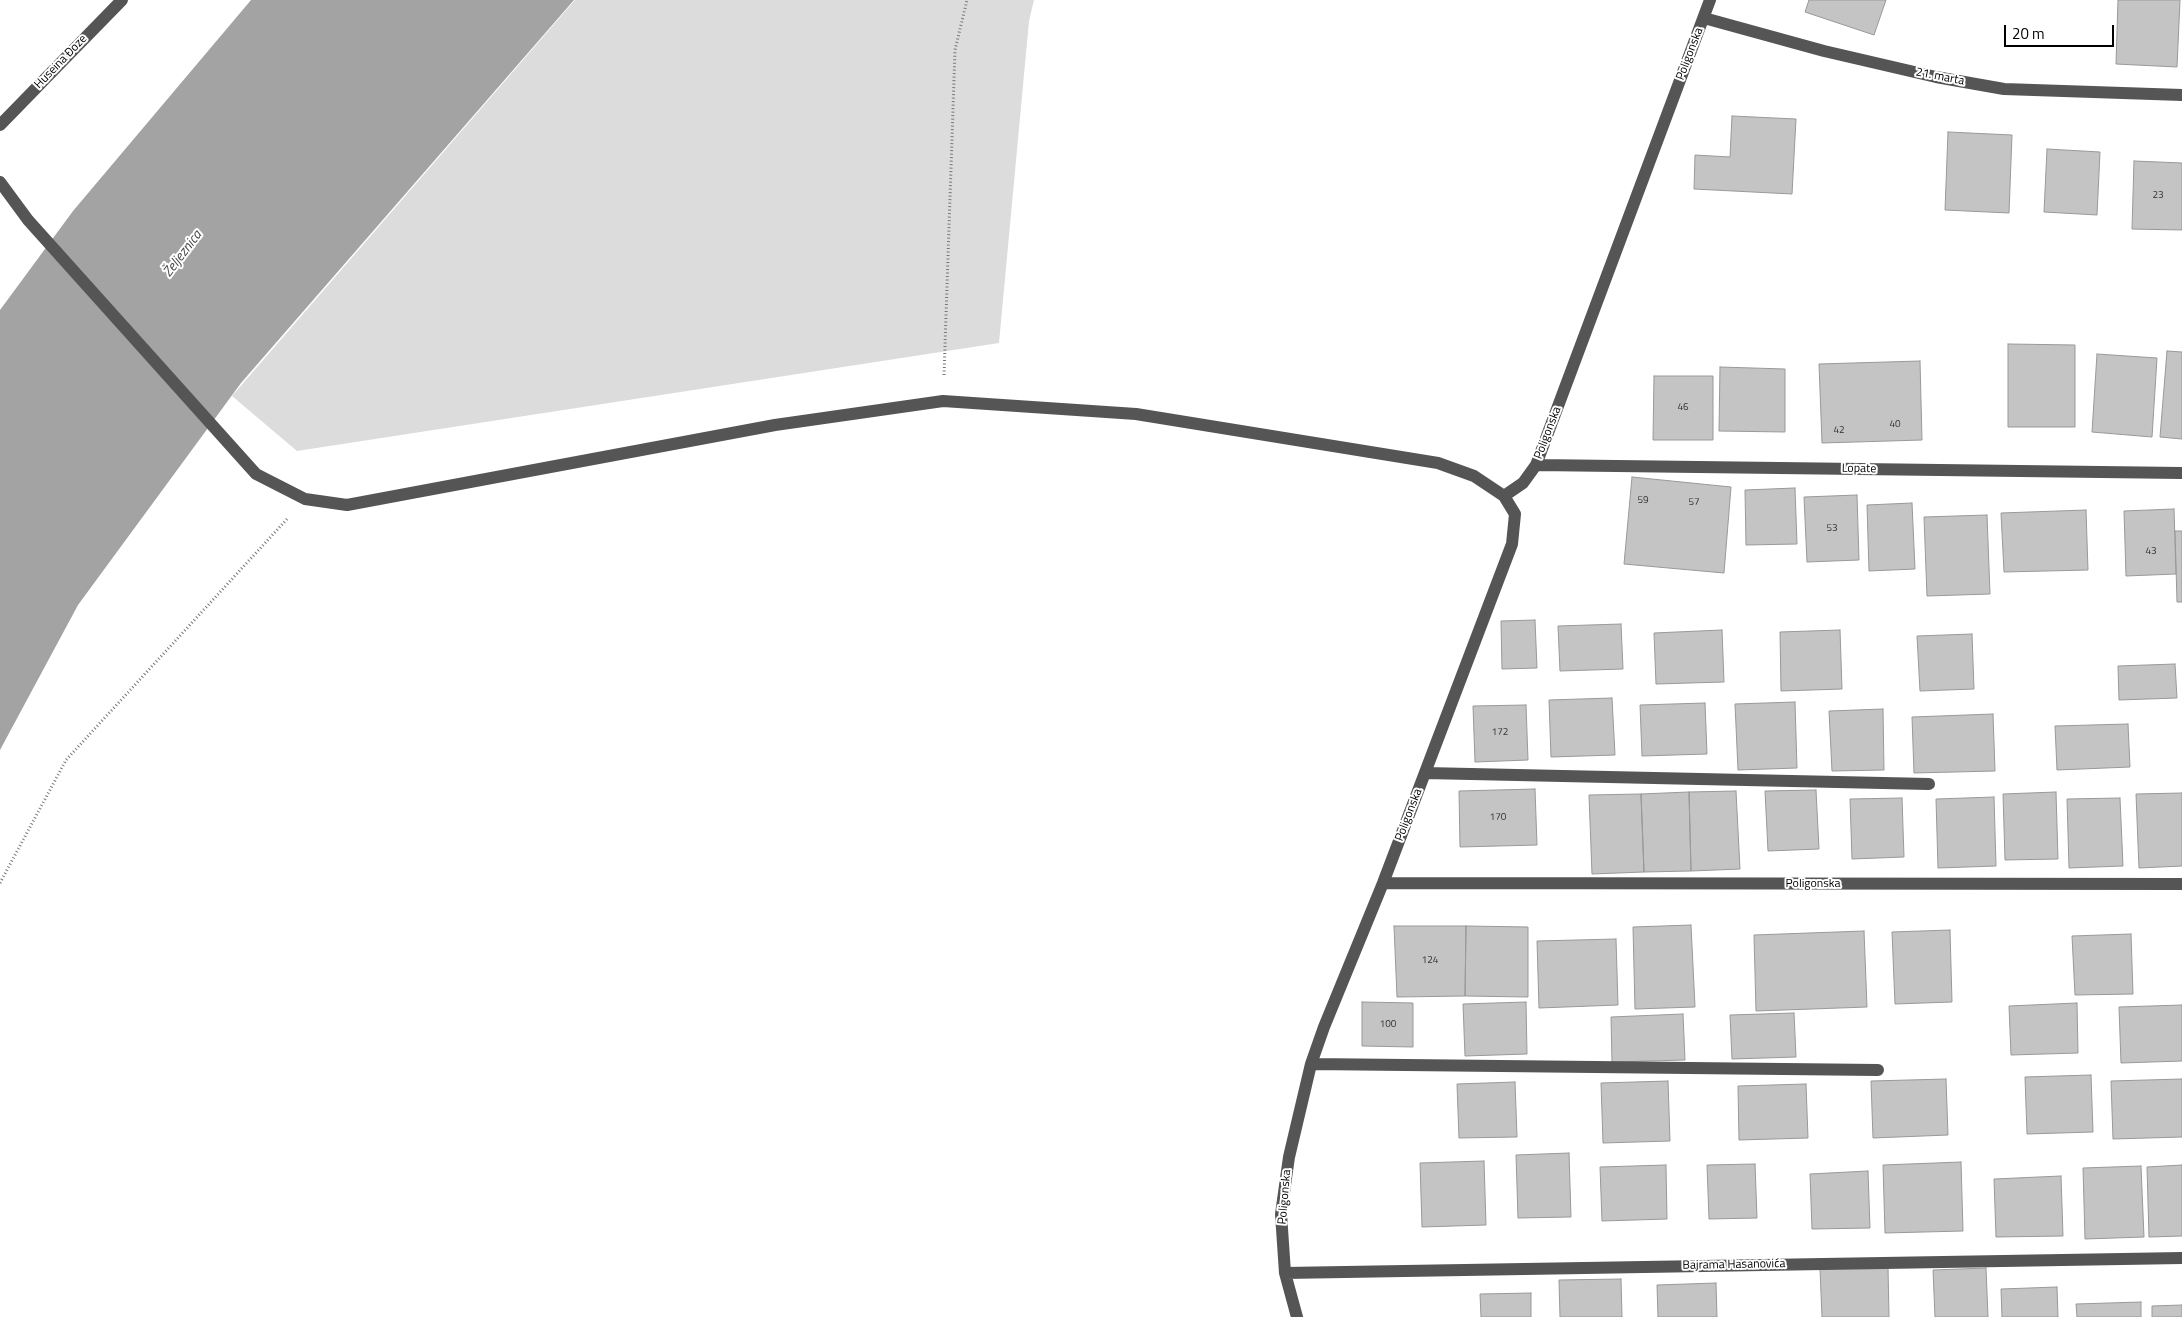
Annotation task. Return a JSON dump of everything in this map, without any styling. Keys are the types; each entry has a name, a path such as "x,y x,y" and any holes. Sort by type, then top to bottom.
{"street":[{"name":"Huseina Đoze","path":"0,125 122,0"},
{"name":"Poligonska","path":"1296,1317 1285,1273 1281,1214 1289,1157 1311,1064 1324,1027 1383,883 1512,544 1515,514 1504,496 1523,483 1536,465 1710,0"},
{"name":"21. marta","path":"1704,18 1842,55 1936,77 2004,89 2182,95"},
{"path":"0,182 28,220 256,474 305,499 347,505 775,425 943,401 1136,414 1438,463 1474,476 1504,496"},
{"name":"Lopate","path":"1536,465 2182,473"},
{"path":"1425,773 1929,784"},
{"name":"Poligonska","path":"1383,883 2182,884"},
{"path":"1311,1064 1878,1070"},
{"name":"Bajrama Hasanovića","path":"1285,1273 2182,1258"}],"path":[{"path":"943,401 955,50 967,0"},
{"path":"0,884 66,760 305,499"}],"shaded area":[{"path":"575,0 1034,0 1029,21 999,343 297,451 232,396"}],"water":[{"name":"Željeznica","path":"251,0 574,0 241,383 78,605 0,750 0,310 73,211"}],"building":[{"path":"1809,0 1886,0 1874,35 1805,12"},
{"path":"2118,0 2180,0 2177,67 2116,64"},
{"path":"1732,116 1796,119 1792,194 1694,189 1695,155 1730,157"},
{"path":"1948,132 2012,135 2009,213 1945,210"},
{"path":"2047,149 2100,152 2097,215 2044,212"},
{"path":"2134,161 2182,163 2182,230 2132,229"},
{"path":"2008,344 2075,345 2075,427 2008,427"},
{"path":"2167,351 2182,352 2182,439 2160,437"},
{"path":"2097,354 2157,358 2152,437 2092,432"},
{"path":"1920,361 1922,440 1822,443 1819,364"},
{"path":"1720,367 1785,369 1785,432 1719,431"},
{"path":"1654,376 1713,376 1713,440 1653,440"},
{"path":"1632,477 1731,487 1724,573 1624,564"},
{"path":"1795,488 1797,544 1746,545 1745,490"},
{"path":"1857,495 1859,560 1807,562 1804,497"},
{"path":"1912,503 1915,569 1869,571 1867,505"},
{"path":"2174,509 2176,574 2126,576 2124,511"},
{"path":"2086,510 2088,570 2004,572 2001,513"},
{"path":"1987,515 1990,594 1927,596 1924,517"},
{"path":"2175,531 2182,531 2182,602 2177,602"},
{"path":"1535,620 1537,668 1502,669 1501,621"},
{"path":"1621,624 1623,669 1560,671 1558,626"},
{"path":"1722,630 1724,682 1656,684 1654,633"},
{"path":"1840,630 1842,689 1781,691 1780,632"},
{"path":"1972,634 1974,689 1920,691 1917,636"},
{"path":"2175,664 2177,698 2119,700 2118,666"},
{"path":"1612,698 1615,755 1551,757 1549,700"},
{"path":"1795,702 1797,768 1738,770 1735,704"},
{"path":"1705,703 1707,754 1642,756 1640,705"},
{"path":"1526,705 1528,760 1475,762 1473,706"},
{"path":"1883,709 1884,770 1832,771 1829,711"},
{"path":"1993,714 1995,771 1914,773 1912,717"},
{"path":"2128,724 2130,767 2057,770 2055,726"},
{"path":"1535,789 1537,845 1460,847 1459,791"},
{"path":"1816,790 1819,849 1768,851 1765,791"},
{"path":"1736,791 1740,869 1691,871 1689,792"},
{"path":"1689,792 1691,871 1644,872 1641,794"},
{"path":"2056,792 2058,859 2005,860 2003,794"},
{"path":"2182,793 2182,866 2139,868 2136,794"},
{"path":"1641,794 1644,872 1592,874 1589,795"},
{"path":"1994,797 1996,866 1938,868 1936,799"},
{"path":"1902,798 1904,857 1852,859 1850,799"},
{"path":"2120,798 2123,866 2069,868 2067,799"},
{"path":"1691,925 1695,1007 1635,1009 1633,927"},
{"path":"1394,926 1466,926 1465,996 1397,997"},
{"path":"1466,926 1528,927 1528,997 1465,996"},
{"path":"1950,930 1952,1002 1895,1004 1892,932"},
{"path":"1864,931 1867,1007 1756,1011 1754,935"},
{"path":"2131,934 2133,994 2075,995 2072,936"},
{"path":"1616,939 1618,1005 1539,1008 1537,941"},
{"path":"1362,1002 1413,1003 1413,1047 1362,1046"},
{"path":"1526,1002 1527,1054 1465,1056 1463,1004"},
{"path":"2077,1003 2078,1053 2011,1055 2009,1006"},
{"path":"2182,1005 2182,1061 2121,1063 2119,1007"},
{"path":"1794,1013 1796,1057 1732,1059 1730,1015"},
{"path":"1683,1014 1685,1060 1612,1062 1611,1017"},
{"path":"2091,1075 2093,1132 2027,1134 2025,1077"},
{"path":"1946,1079 1948,1135 1873,1138 1871,1081"},
{"path":"2182,1079 2182,1137 2113,1139 2111,1081"},
{"path":"1668,1081 1670,1141 1603,1143 1601,1083"},
{"path":"1515,1082 1517,1137 1459,1138 1457,1084"},
{"path":"1806,1084 1808,1138 1739,1140 1738,1086"},
{"path":"1569,1153 1571,1217 1518,1218 1516,1155"},
{"path":"1484,1161 1486,1225 1422,1227 1420,1163"},
{"path":"1961,1162 1963,1231 1885,1233 1883,1165"},
{"path":"1755,1164 1757,1218 1709,1219 1707,1165"},
{"path":"1666,1165 1667,1219 1602,1221 1600,1167"},
{"path":"2182,1165 2182,1236 2149,1237 2147,1167"},
{"path":"2141,1166 2144,1237 2085,1239 2083,1168"},
{"path":"1868,1171 1870,1228 1812,1229 1810,1174"},
{"path":"2061,1176 2063,1236 1996,1237 1994,1179"},
{"path":"1888,1267 1889,1317 1822,1317 1820,1269"},
{"path":"1986,1268 1988,1317 1935,1317 1933,1270"},
{"path":"1621,1279 1622,1317 1560,1317 1559,1280"},
{"path":"1716,1283 1717,1317 1658,1317 1657,1285"},
{"path":"2057,1287 2058,1317 2002,1317 2001,1289"},
{"path":"1531,1293 1531,1317 1481,1317 1480,1294"},
{"path":"2141,1302 2141,1317 2077,1317 2076,1304"},
{"path":"2182,1305 2182,1317 2152,1317 2152,1306"}]}
